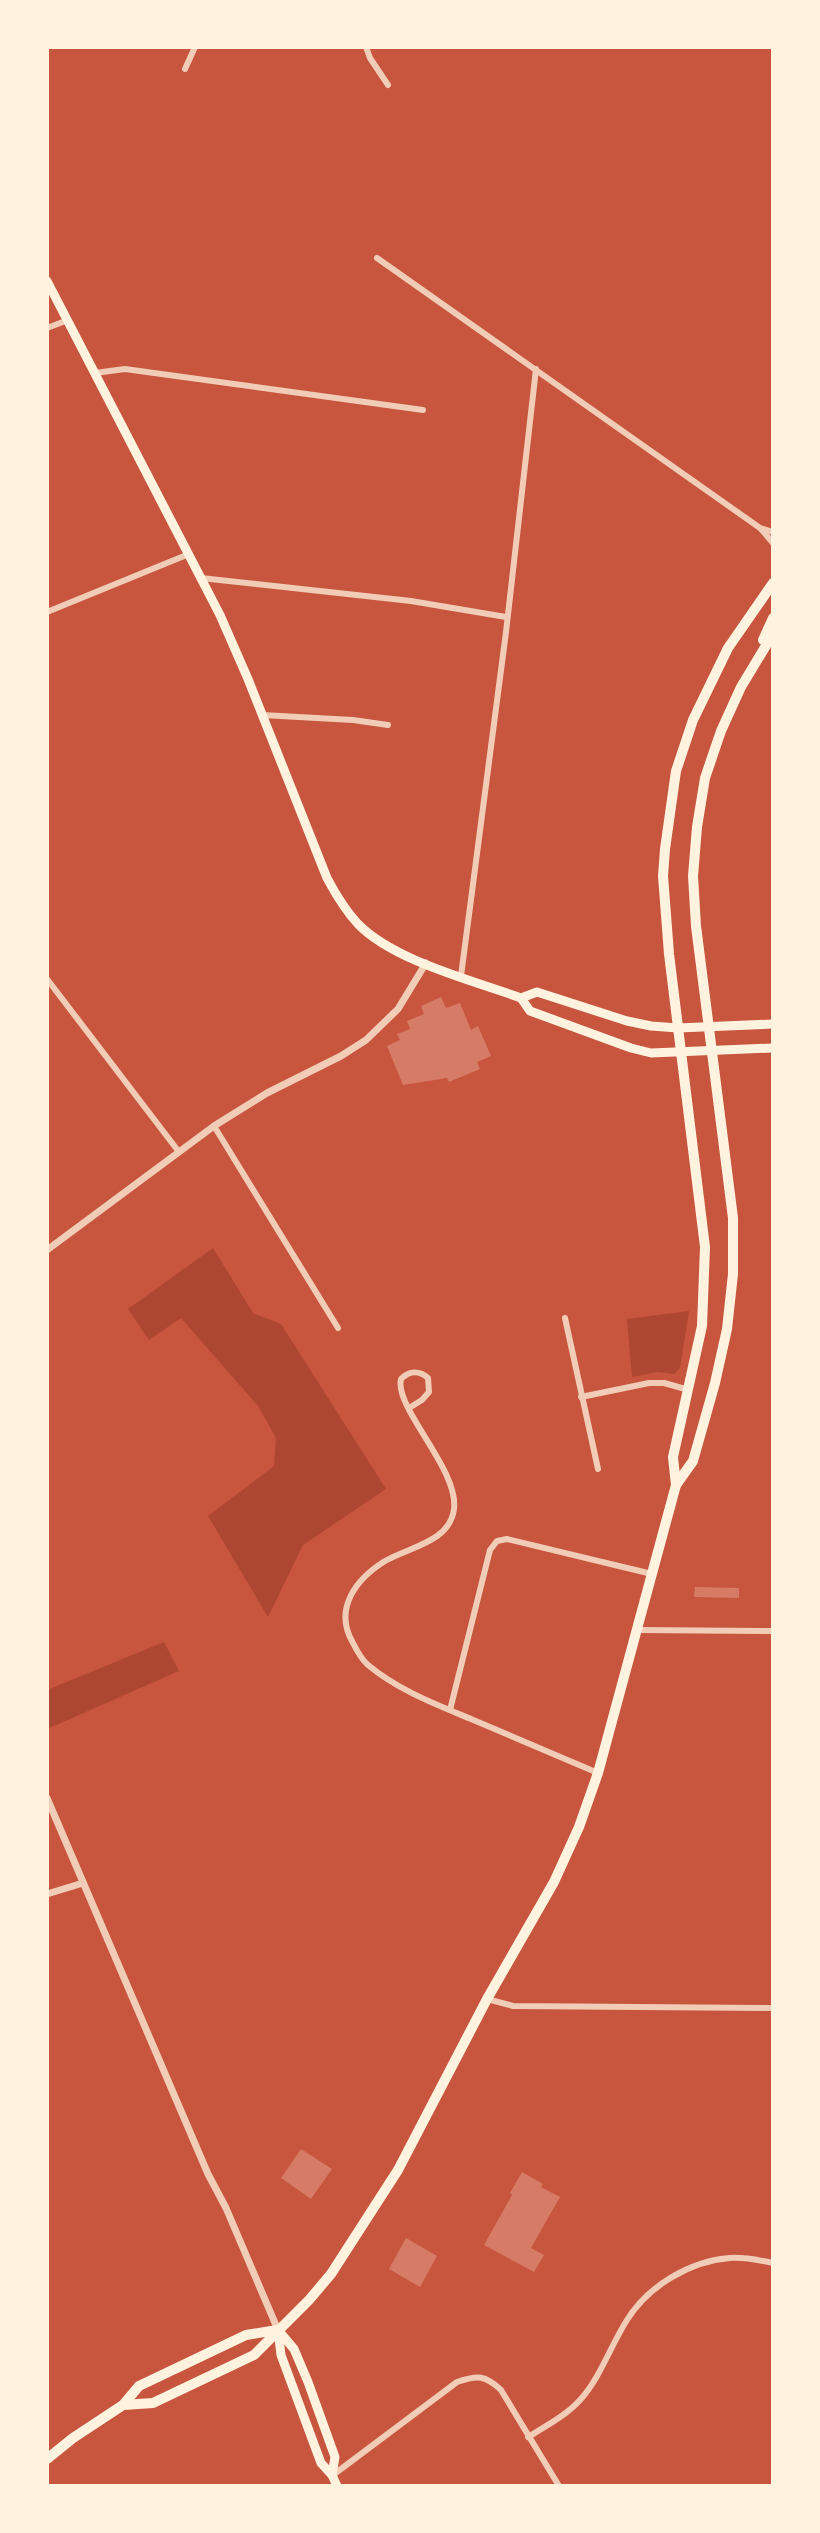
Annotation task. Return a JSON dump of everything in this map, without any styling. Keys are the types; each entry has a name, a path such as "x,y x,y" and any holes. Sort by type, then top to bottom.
{"main road":[{"path":"47,281 233,643 327,878 340,902 358,924 379,942 426,963 521,998 530,1011 631,1048 656,1053 773,1048"},
{"path":"676,1485 673,1457 702,1326 705,1247 669,954 663,876 667,824 676,771 693,720 714,673 773,583"},
{"path":"754,663 773,618"},
{"path":"123,2405 153,2403 254,2355 331,2274 398,2170 487,1999 554,1882 579,1827 598,1773 676,1485 693,1461 722,1355 731,1301 733,1218 708,1026 693,876 700,802 712,754 730,708 773,634"},
{"path":"521,998 537,992 639,1024 678,1028 773,1024"},
{"path":"47,2459 123,2405 138,2386 246,2334 278,2330"},
{"path":"278,2330 281,2355 321,2463 332,2475 337,2486"},
{"path":"278,2330 294,2349 304,2373 335,2457 332,2475"}],"street":[{"path":"184,69 195,47"},
{"path":"366,47 388,85"},
{"path":"377,258 760,528 773,543"},
{"path":"47,328 68,320"},
{"path":"95,373 125,369 423,410"},
{"path":"461,976 536,369"},
{"path":"760,528 773,532"},
{"path":"47,612 189,554"},
{"path":"201,578 411,601 506,617"},
{"path":"262,715 353,720 388,725"},
{"path":"47,1250 214,1126 267,1093 365,1042 380,1030 398,1009 426,963"},
{"path":"47,979 179,1152"},
{"path":"214,1126 338,1328"},
{"path":"565,1318 597,1469"},
{"path":"409,1408 429,1392 428,1378 417,1372 407,1374 399,1383 409,1408 449,1479 454,1493 454,1511 448,1526 436,1537 390,1558 360,1580 347,1600 347,1634 368,1665 403,1690 598,1773"},
{"path":"581,1397 649,1382 689,1390"},
{"path":"450,1710 490,1550 498,1541 506,1539 652,1574"},
{"path":"637,1630 773,1632"},
{"path":"47,1798 278,2330"},
{"path":"47,1894 83,1882"},
{"path":"487,1999 513,2006 773,2008"},
{"path":"528,2437 581,2400 627,2320 642,2300 662,2284 692,2267 730,2258 773,2263"},
{"path":"332,2475 457,2382 473,2377 490,2379 501,2390 559,2486"}],"shaded area":[{"path":"213,1248 253,1313 281,1324 386,1489 303,1545 268,1617 208,1516 274,1466 276,1438 258,1406 181,1318 149,1340 128,1309"},
{"path":"689,1311 680,1368 674,1374 658,1372 632,1377 627,1319"},
{"path":"164,1642 179,1671 47,1729 47,1690"}],"building":[{"path":"441,997 446,1008 460,1003 471,1030 478,1026 491,1056 477,1062 480,1069 449,1082 447,1078 403,1085 387,1046 400,1040 397,1034 410,1029 407,1021 424,1014 421,1006"},
{"path":"695,1587 739,1588 739,1598 694,1597"},
{"path":"301,2149 332,2169 311,2199 281,2178"},
{"path":"522,2172 560,2197 531,2248 544,2255 534,2272 484,2245"},
{"path":"406,2238 437,2256 420,2287 389,2269"}]}
